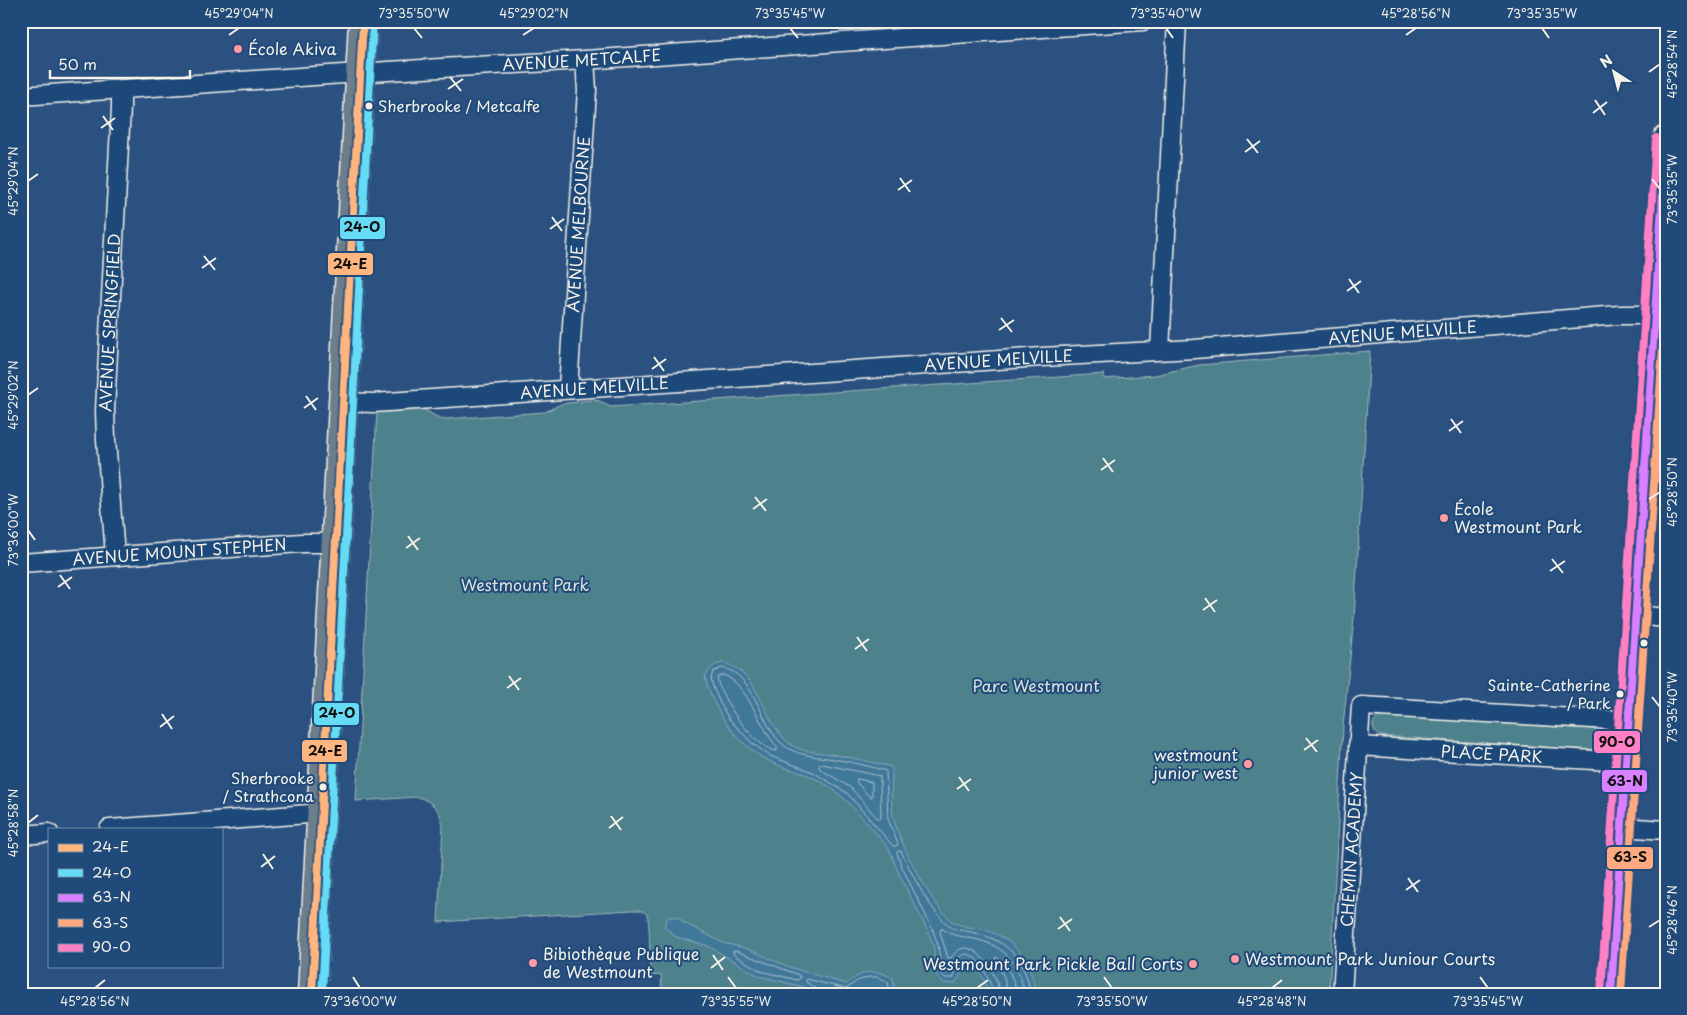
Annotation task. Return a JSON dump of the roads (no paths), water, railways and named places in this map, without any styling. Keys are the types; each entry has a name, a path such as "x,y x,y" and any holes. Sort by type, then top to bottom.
{"main road":[{"path":"312,994 363,21"},
{"path":"1611,994 1635,615 1657,403 1654,315 1666,138"}],"street":[{"name":"AVENUE METCALFE","path":"21,96 585,60 1143,21"},
{"path":"1160,350 1177,21"},
{"name":"AVENUE MELBOURNE","path":"568,389 587,90 585,60"},
{"name":"AVENUE SPRINGFIELD","path":"115,556 105,410 121,90"},
{"name":"AVENUE MELVILLE","path":"344,402 372,403 1204,348 1619,315 1654,315"},
{"name":"AVENUE MOUNT STEPHEN","path":"21,563 302,543 336,543"},
{"path":"1635,615 1666,618"},
{"name":"CHEMIN ACADEMY","path":"1342,994 1360,706 1628,721"},
{"name":"PLACE PARK","path":"1358,746 1626,762"},
{"path":"122,828 322,813"},
{"path":"1621,826 1666,830"},
{"path":"21,835 48,833"}],"water":[{"path":"723,663 736,668 747,677 775,727 795,747 892,767 894,820 910,860 928,892 947,917 955,923 996,934 1013,946 1026,962 1034,982 1036,994 989,994 981,974 967,960 962,961 960,976 955,983 945,983 940,980 936,975 933,944 887,846 854,808 838,793 810,776 767,760 746,745 736,735 720,714 705,677 712,667"},
{"path":"668,917 678,917 683,922 723,943 745,948 792,968 846,984 857,976 868,972 886,975 893,978 895,994 814,994 804,987 759,976 708,946 676,937 664,926"}],"place":[{"name":"École Akiva","path":"238,49"},
{"name":"Sherbrooke / Metcalfe","path":"369,106"},
{"name":"École Westmount Park","path":"1444,518"},
{"name":"Sainte-Catherine / Park","path":"1620,694"},
{"name":"westmount junior west","path":"1248,764"},
{"name":"Sherbrooke / Strathcona","path":"323,787"},
{"name":"Westmount Park Juniour Courts","path":"1235,959"},
{"name":"Bibiothèque Publique de Westmount","path":"533,963"},
{"name":"Westmount Park Pickle Ball Corts","path":"1193,964"}],"park label":[{"name":"Westmount Park","path":"525,585"},
{"name":"Parc Westmount","path":"1036,686"}]}
